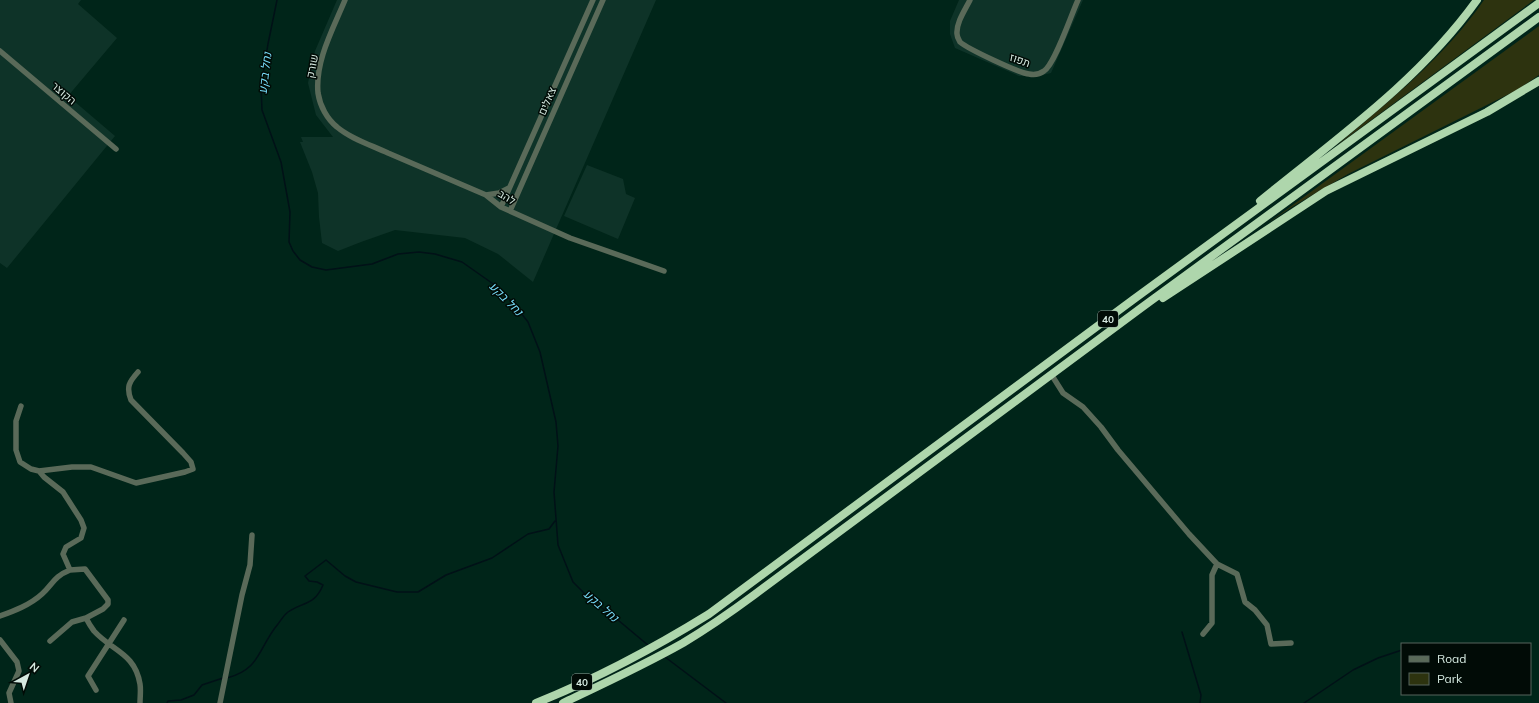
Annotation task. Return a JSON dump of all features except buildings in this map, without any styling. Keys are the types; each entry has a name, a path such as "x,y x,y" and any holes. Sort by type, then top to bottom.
{"highway":[{"path":"1183,263 1390,95 1423,64 1464,18 1477,0"},
{"name":"40","path":"536,703 628,660 677,634 710,614 1183,263 1539,3"},
{"name":"40","path":"563,703 636,668 715,623 1051,374 1539,17"},
{"path":"1084,350 1326,191 1487,112 1539,81"}],"street":[{"name":"שורק","path":"342,131 324,112 318,95 318,87 319,72 324,51 345,0"},
{"name":"צאלים","path":"500,207 593,0"},
{"name":"צאלים","path":"510,211 603,0"},
{"name":"תפוז","path":"970,0 958,25 957,34 959,41 966,46 1000,62 1032,75 1044,71 1052,62 1078,0"},
{"name":"הקוצר","path":"0,51 116,149"},
{"name":"להב","path":"342,131 486,195 500,207 570,238 664,271"},
{"path":"486,195 499,193 509,188"},
{"path":"21,406 16,421 16,450 20,462 31,469 39,471 72,467 90,467 136,483 193,469 191,462 183,453 131,400 128,390 130,381 138,372"},
{"path":"1051,374 1063,393 1083,407 1097,422 1148,487 1189,534 1217,564 1237,574 1245,602 1255,610 1267,625 1271,644 1292,644"},
{"path":"39,471 44,477 63,492 81,520 84,528 81,538 66,547 63,554 70,570"},
{"path":"220,703 242,595 250,565 252,535"},
{"path":"1203,634 1212,624 1212,575 1217,564"},
{"path":"0,616 27,604 42,594 59,575 70,570 85,569 108,600 108,604 103,609 86,618 72,622 50,641"},
{"path":"86,618 94,631 122,653 135,667 141,685 140,703"},
{"path":"96,690 88,676 124,620"},
{"path":"0,640 17,662 19,671 9,693 11,703"}],"shaded area":[{"path":"0,0 81,0 78,4 117,38 68,96 115,136 7,268 0,263"},
{"path":"337,0 656,0 533,282 498,254 465,238 395,230 338,251 322,243 318,193 312,172 300,142 303,142 301,137 333,137 316,115 308,83 315,51"},
{"path":"959,0 1083,0 1051,73 1038,76 1019,76 955,48 950,34 950,21"},
{"path":"587,165 623,179 626,194 635,198 618,239 564,216"}],"green space":[{"path":"1484,0 1534,0 1336,146 1396,95 1434,60"},
{"path":"1539,26 1539,75 1517,90 1348,174 1268,223"}],"waterway":[{"name":"נחל בקע","path":"277,0 261,86 262,110 281,162 290,212 289,242 293,251 300,260 312,267 326,270 372,264 398,254 419,252 435,254 462,262 499,288 514,304 528,322 540,352 556,422 558,446 554,492 558,545 573,582 591,600 649,646"},
{"path":"227,678 238,674 253,663 258,657 271,633 287,613 312,600 316,596 323,585 317,582 309,581 305,576 326,560 345,576 356,582 397,592 418,592 446,575 492,558 528,534 549,529 555,521"},
{"path":"1182,632 1201,695 1200,703"},
{"path":"1304,703 1353,670 1378,658 1401,650"},
{"name":"נחל בקע","path":"665,657 726,703"},
{"path":"167,703 168,701 181,700 194,695 202,685 223,678"}]}
